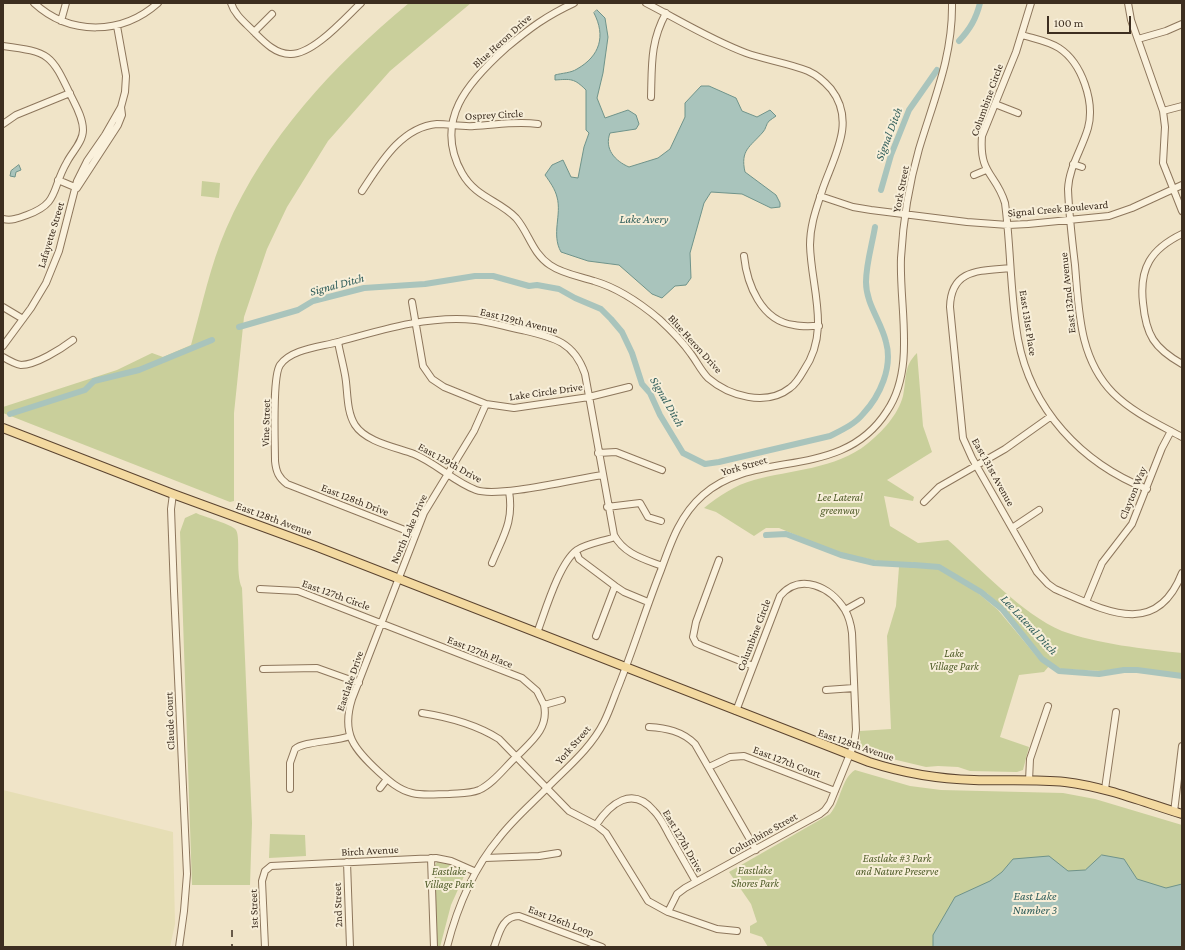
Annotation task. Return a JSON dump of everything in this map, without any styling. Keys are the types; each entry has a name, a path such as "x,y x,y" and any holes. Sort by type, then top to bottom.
{"main road":[{"name":"East 128th Avenue","path":"3,428 173,494 280,533 849,756 899,771 947,779 1065,782 1105,789 1178,813"}],"street":[{"path":"34,3 62,21 89,28 117,26 137,18 158,3"},
{"path":"62,21 66,3"},
{"path":"232,3 239,17 254,32 274,49 292,54 306,50 316,43 357,4"},
{"name":"Blue Heron Drive","path":"574,3 540,20 490,62 464,92 456,108 452,126 452,146 464,176 475,190 515,217 540,257 562,272 606,285 638,302 668,327 709,378 722,387 743,396 756,398 773,396 788,390 802,374 814,354 817,342 819,326 810,247 812,223 844,127 840,103 826,83 816,75 746,53 646,3"},
{"name":"York Street","path":"447,947 457,913 476,872 485,858 511,823 589,745 598,733 626,668 648,602 662,566 682,519 696,501 711,488 738,476 841,451 859,441 871,431 888,411 894,400 903,370 901,258 906,213 918,152 949,49 952,3"},
{"name":"Columbine Circle","path":"1008,225 1002,195 986,170 981,154 982,136 1022,35 1031,3"},
{"path":"1128,3 1138,39 1163,111 1165,127 1163,164 1182,211"},
{"path":"651,97 654,43 656,33 666,13"},
{"path":"254,32 272,14"},
{"path":"1138,39 1166,31 1182,24"},
{"name":"Lafayette Street","path":"3,346 39,296 55,262 68,211 77,188 77,181 121,108 125,92 126,76 117,26"},
{"name":"East 132nd Avenue","path":"1022,35 1059,48 1072,61 1080,75 1089,98 1089,122 1084,143 1074,164 1068,189 1080,320 1086,350 1092,364 1102,380 1120,400 1182,438"},
{"path":"3,46 35,52 51,59 58,67 81,117 83,130 82,138 66,163 46,207 14,220 3,219"},
{"path":"3,124 16,115 70,93"},
{"path":"995,104 1018,113"},
{"path":"1163,111 1182,106"},
{"name":"Osprey Circle","path":"362,191 382,162 399,142 412,133 431,125 484,126 509,122 538,124"},
{"path":"1074,164 1082,167"},
{"path":"974,175 986,170"},
{"path":"58,180 77,188"},
{"name":"Signal Creek Boulevard","path":"820,196 853,207 967,222 1008,225 1108,216 1132,208 1182,185"},
{"name":"East 131st Place","path":"1008,225 1010,268 1016,324 1023,360 1033,387 1050,416 1068,438 1084,452 1126,479 1147,488"},
{"path":"1182,234 1166,243 1155,252 1144,270 1141,287 1144,319 1149,334 1159,349 1182,364"},
{"path":"744,256 748,282 765,308 775,317 788,324 819,326"},
{"name":"East 131st Avenue","path":"1010,268 971,273 956,284 950,298 960,428 966,448 976,466 1042,578 1055,589 1123,615 1138,615 1161,606 1171,596 1182,573"},
{"name":"Lake Circle Drive","path":"412,302 423,366 432,379 444,387 486,404 514,408 589,397 629,387"},
{"path":"3,307 22,319"},
{"name":"East 129th Avenue","path":"285,360 296,353 392,327 458,319 474,320 556,339 566,344 578,358 584,374 608,507 615,537 629,552 662,566"},
{"path":"3,357 16,364 26,364 60,349 73,340"},
{"name":"East 129th Drive","path":"338,342 345,372 349,408 356,426 369,437 423,459 469,487 483,492 509,491 602,475"},
{"name":"Vine Street","path":"285,360 278,368 276,377 275,461 279,476 287,484"},
{"name":"North Lake Drive","path":"398,579 424,513 474,431 486,404"},
{"path":"924,502 939,487 1005,449 1050,416"},
{"name":"Clayton Way","path":"1086,602 1102,563 1132,524 1162,448 1171,431"},
{"path":"598,453 616,452 662,470"},
{"name":"East 128th Drive","path":"287,484 415,534"},
{"path":"492,563 510,520 511,510 509,491"},
{"name":"Claude Court","path":"173,494 171,509 174,591 187,874 179,947"},
{"path":"608,507 640,503 648,516 661,521"},
{"path":"1012,528 1039,510"},
{"path":"537,633 558,580 576,550 615,537"},
{"path":"576,550 579,559 615,586 624,592 648,602"},
{"path":"719,560 693,632 691,642 753,666"},
{"path":"792,578 795,585 807,583 823,589 834,596 845,610 849,619 852,633 856,730 854,744 849,756"},
{"name":"Eastlake Drive","path":"398,579 348,711 347,724 350,736 361,756 387,779 405,791 416,794 473,792 488,785 538,735 546,713 544,705"},
{"name":"Columbine Circle","path":"736,711 780,596 788,588 795,585"},
{"path":"596,636 615,586"},
{"name":"East 127th Circle","path":"260,589 298,591 381,623"},
{"path":"845,610 861,601"},
{"name":"East 127th Place","path":"381,623 522,678 537,691 544,705"},
{"path":"263,669 317,668 359,683"},
{"path":"826,690 854,688"},
{"path":"544,705 562,700"},
{"path":"1029,781 1030,759 1048,706"},
{"path":"1105,789 1116,712"},
{"path":"422,713 448,718 492,735 516,756 546,789 572,814 596,826 606,833 615,845 645,898 651,903 668,912 717,929 737,932"},
{"path":"649,727 663,728 685,736 695,744 756,850"},
{"path":"290,789 290,763 295,749 304,744 334,742 350,736"},
{"path":"1178,813 1182,746"},
{"name":"East 127th Court","path":"709,767 730,757 744,756 835,791"},
{"name":"Columbine Street","path":"668,912 677,894 825,810 835,791 849,756"},
{"path":"380,788 387,779"},
{"name":"East 127th Drive","path":"596,826 607,809 622,797 640,801 654,810 696,882"},
{"path":"485,858 539,856 558,853"},
{"path":"431,858 434,947"},
{"name":"Birch Avenue","path":"265,871 275,865 431,858 451,861 476,872"},
{"name":"2nd Street","path":"347,862 350,947"},
{"name":"1st Street","path":"265,871 262,881 265,947"},
{"name":"East 126th Loop","path":"510,909 512,916"},
{"name":"East 126th Loop","path":"494,947 501,928 512,916 523,916 602,947"}],"shaded area":[{"path":"3,790 173,832 175,924 170,947 3,947"}],"green space":[{"path":"409,3 471,3 390,71 328,141 287,207 267,249 244,317 234,413 234,501 230,502 3,413 3,407 117,370 152,353 163,357 191,345 220,243 242,195 261,163 304,105 328,78 381,27"},
{"path":"202,181 220,183 219,198 201,196"},
{"name":"Lee Lateral greenway","path":"917,353 923,426 932,452 887,480 914,497 913,501 884,496 890,526 918,543 948,540 1002,590 1032,614 1062,631 1106,643 1182,653 1182,675 1130,667 1101,671 1061,669 1043,658 1011,617 988,594 941,566 878,561 839,553 779,528 766,528 754,536 716,512 704,508 728,491 747,482 827,464 855,452 867,444 884,429 901,403 907,368"},
{"path":"196,513 229,525 236,530 238,540 239,574 242,588 252,823 250,885 192,885 180,532 185,518"},
{"name":"Lake Village Park","path":"899,567 939,568 978,593 998,610 1038,658 1049,666 1044,672 1019,675 1000,737 1029,747 1023,770 1017,772 970,771 958,767 926,767 863,752 860,744 860,731 891,729 887,636 896,606"},
{"name":"Eastlake #3 Park and Nature Preserve","path":"855,770 910,786 941,790 1063,793 1095,799 1182,825 1182,947 768,947 762,937 750,933 750,926 757,922 751,904 729,872 830,814 837,803 844,784 850,774"},
{"path":"270,834 305,835 306,856 269,858"},
{"name":"Eastlake Village Park","path":"437,862 449,864 464,870 465,874 451,905 440,947 437,947 434,867"}],"water":[{"name":"Lake Avery","path":"597,10 605,18 608,37 603,73 597,98 605,118 628,110 636,115 639,124 636,129 610,133 608,144 612,154 615,158 629,167 658,158 670,149 685,117 685,103 701,86 709,86 736,98 742,111 757,117 770,110 776,116 769,121 764,131 747,149 744,165 745,172 776,195 780,203 780,207 771,208 742,194 711,192 704,203 690,253 691,278 686,285 675,286 662,298 652,294 619,265 588,261 561,252 558,245 557,197 554,188 545,175 552,165 563,160 571,177 578,178 584,147 589,133 586,130 586,90 572,80 555,80 555,75 577,69 585,64 596,52 600,37 598,21 594,13"},
{"path":"19,165 21,170 16,172 15,177 10,176 11,171"},
{"name":"East Lake Number 3","path":"1102,855 1124,859 1137,879 1166,888 1182,884 1182,947 933,947 933,935 955,897 990,881 1002,872 1013,859 1049,856 1068,871 1085,870"}],"waterway":[{"name":"Signal Ditch","path":"959,41 972,24 980,3"},
{"name":"Signal Ditch","path":"881,190 891,155 909,110 937,70"},
{"name":"Signal Ditch","path":"239,327 298,310 313,301 364,288 425,284 475,276 493,276 529,286 537,285 559,289 575,298 601,309 622,332 632,353 642,384 650,393 660,415 683,453 705,464 719,462 830,436 860,418 875,399 884,381 888,361 888,352 884,334 868,298 866,282 867,268 875,227"},
{"name":"Signal Ditch","path":"10,414 85,390 94,381 139,370 212,340"},
{"name":"Lee Lateral Ditch","path":"766,535 786,534 841,555 874,563 911,565"},
{"name":"Lee Lateral Ditch","path":"914,565 939,567 981,592 1002,609 1042,659 1059,671 1099,674 1124,670 1137,670 1182,676"}],"railway":[{"path":"232,930 232,947"}],"park label":[{"name":"Eastlake Shores Park","path":"755,877"}]}
